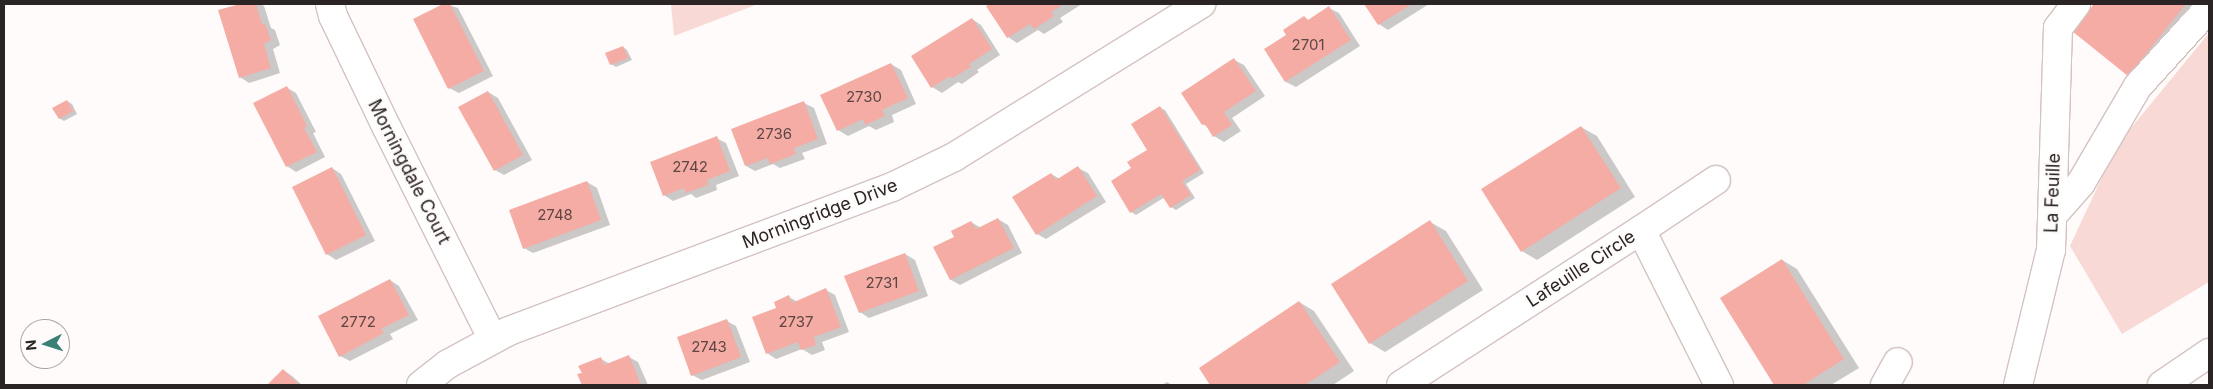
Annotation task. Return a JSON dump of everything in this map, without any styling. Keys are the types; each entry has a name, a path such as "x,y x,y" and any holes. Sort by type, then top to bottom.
{"street":[{"name":"Morningdale Court","path":"330,4 333,16 387,128 492,338"},
{"name":"Morningridge Drive","path":"421,385 448,364 492,338 892,187 954,156 1201,4"},
{"name":"La Feuille","path":"2018,385 2051,250 2058,28 2076,4"},
{"path":"2052,216 2081,183 2138,86 2209,8"},
{"path":"1641,230 1716,180"},
{"name":"Lafeuille Circle","path":"1401,385 1641,230 1718,385"},
{"path":"2162,385 2209,353"},
{"path":"1885,385 1898,362"}],"shaded area":[{"path":"671,4 758,4 674,36"},
{"path":"2209,33 2209,282 2122,334 2070,246 2117,145"}],"building":[{"path":"240,4 256,4 262,24 265,24 271,40 264,44 271,68 239,78 218,10"},
{"path":"443,4 450,4 484,71 448,89 413,19"},
{"path":"990,4 1064,4 1051,12 1054,16 1034,29 1030,24 1007,38 986,6"},
{"path":"1364,4 1412,4 1378,25"},
{"path":"2094,4 2186,4 2128,76 2072,31"},
{"path":"1329,6 1351,40 1285,82 1264,49 1286,35 1283,30 1304,16 1308,20"},
{"path":"972,18 992,49 969,64 971,67 951,79 950,76 931,88 911,56"},
{"path":"623,46 628,58 610,65 605,53"},
{"path":"1234,58 1256,91 1224,112 1232,125 1213,137 1205,124 1202,125 1181,93"},
{"path":"891,63 908,98 882,110 885,116 865,125 863,119 837,131 820,95"},
{"path":"287,86 307,126 304,128 317,152 286,167 253,103"},
{"path":"488,91 523,155 494,171 458,107"},
{"path":"67,100 73,111 59,119 52,108"},
{"path":"804,101 818,139 794,148 796,154 770,164 768,158 745,166 731,129"},
{"path":"1160,106 1200,170 1182,181 1191,195 1170,208 1161,194 1130,213 1111,181 1131,168 1127,162 1147,150 1131,124"},
{"path":"1581,126 1621,188 1521,252 1481,189"},
{"path":"717,136 730,171 707,180 708,185 686,193 684,188 663,196 650,162"},
{"path":"1078,166 1097,196 1036,235 1012,197 1051,173 1056,180"},
{"path":"332,167 366,235 326,255 292,187"},
{"path":"587,181 601,220 523,249 509,210"},
{"path":"998,218 1014,248 950,280 933,247 954,237 951,231 971,221 976,229"},
{"path":"1430,220 1468,281 1369,344 1331,284"},
{"path":"905,253 919,291 859,313 844,276"},
{"path":"1782,259 1844,359 1803,385 1774,385 1720,298"},
{"path":"390,279 409,315 381,329 384,333 339,357 318,316"},
{"path":"826,288 841,327 814,337 816,345 801,350 798,342 766,354 752,317 776,308 774,302 789,295 792,303"},
{"path":"1299,301 1340,362 1305,385 1210,385 1199,368"},
{"path":"727,319 741,357 691,376 677,337"},
{"path":"629,355 641,385 582,385 577,374 582,373 578,366 601,357 604,365"},
{"path":"283,369 299,385 267,385"}]}
